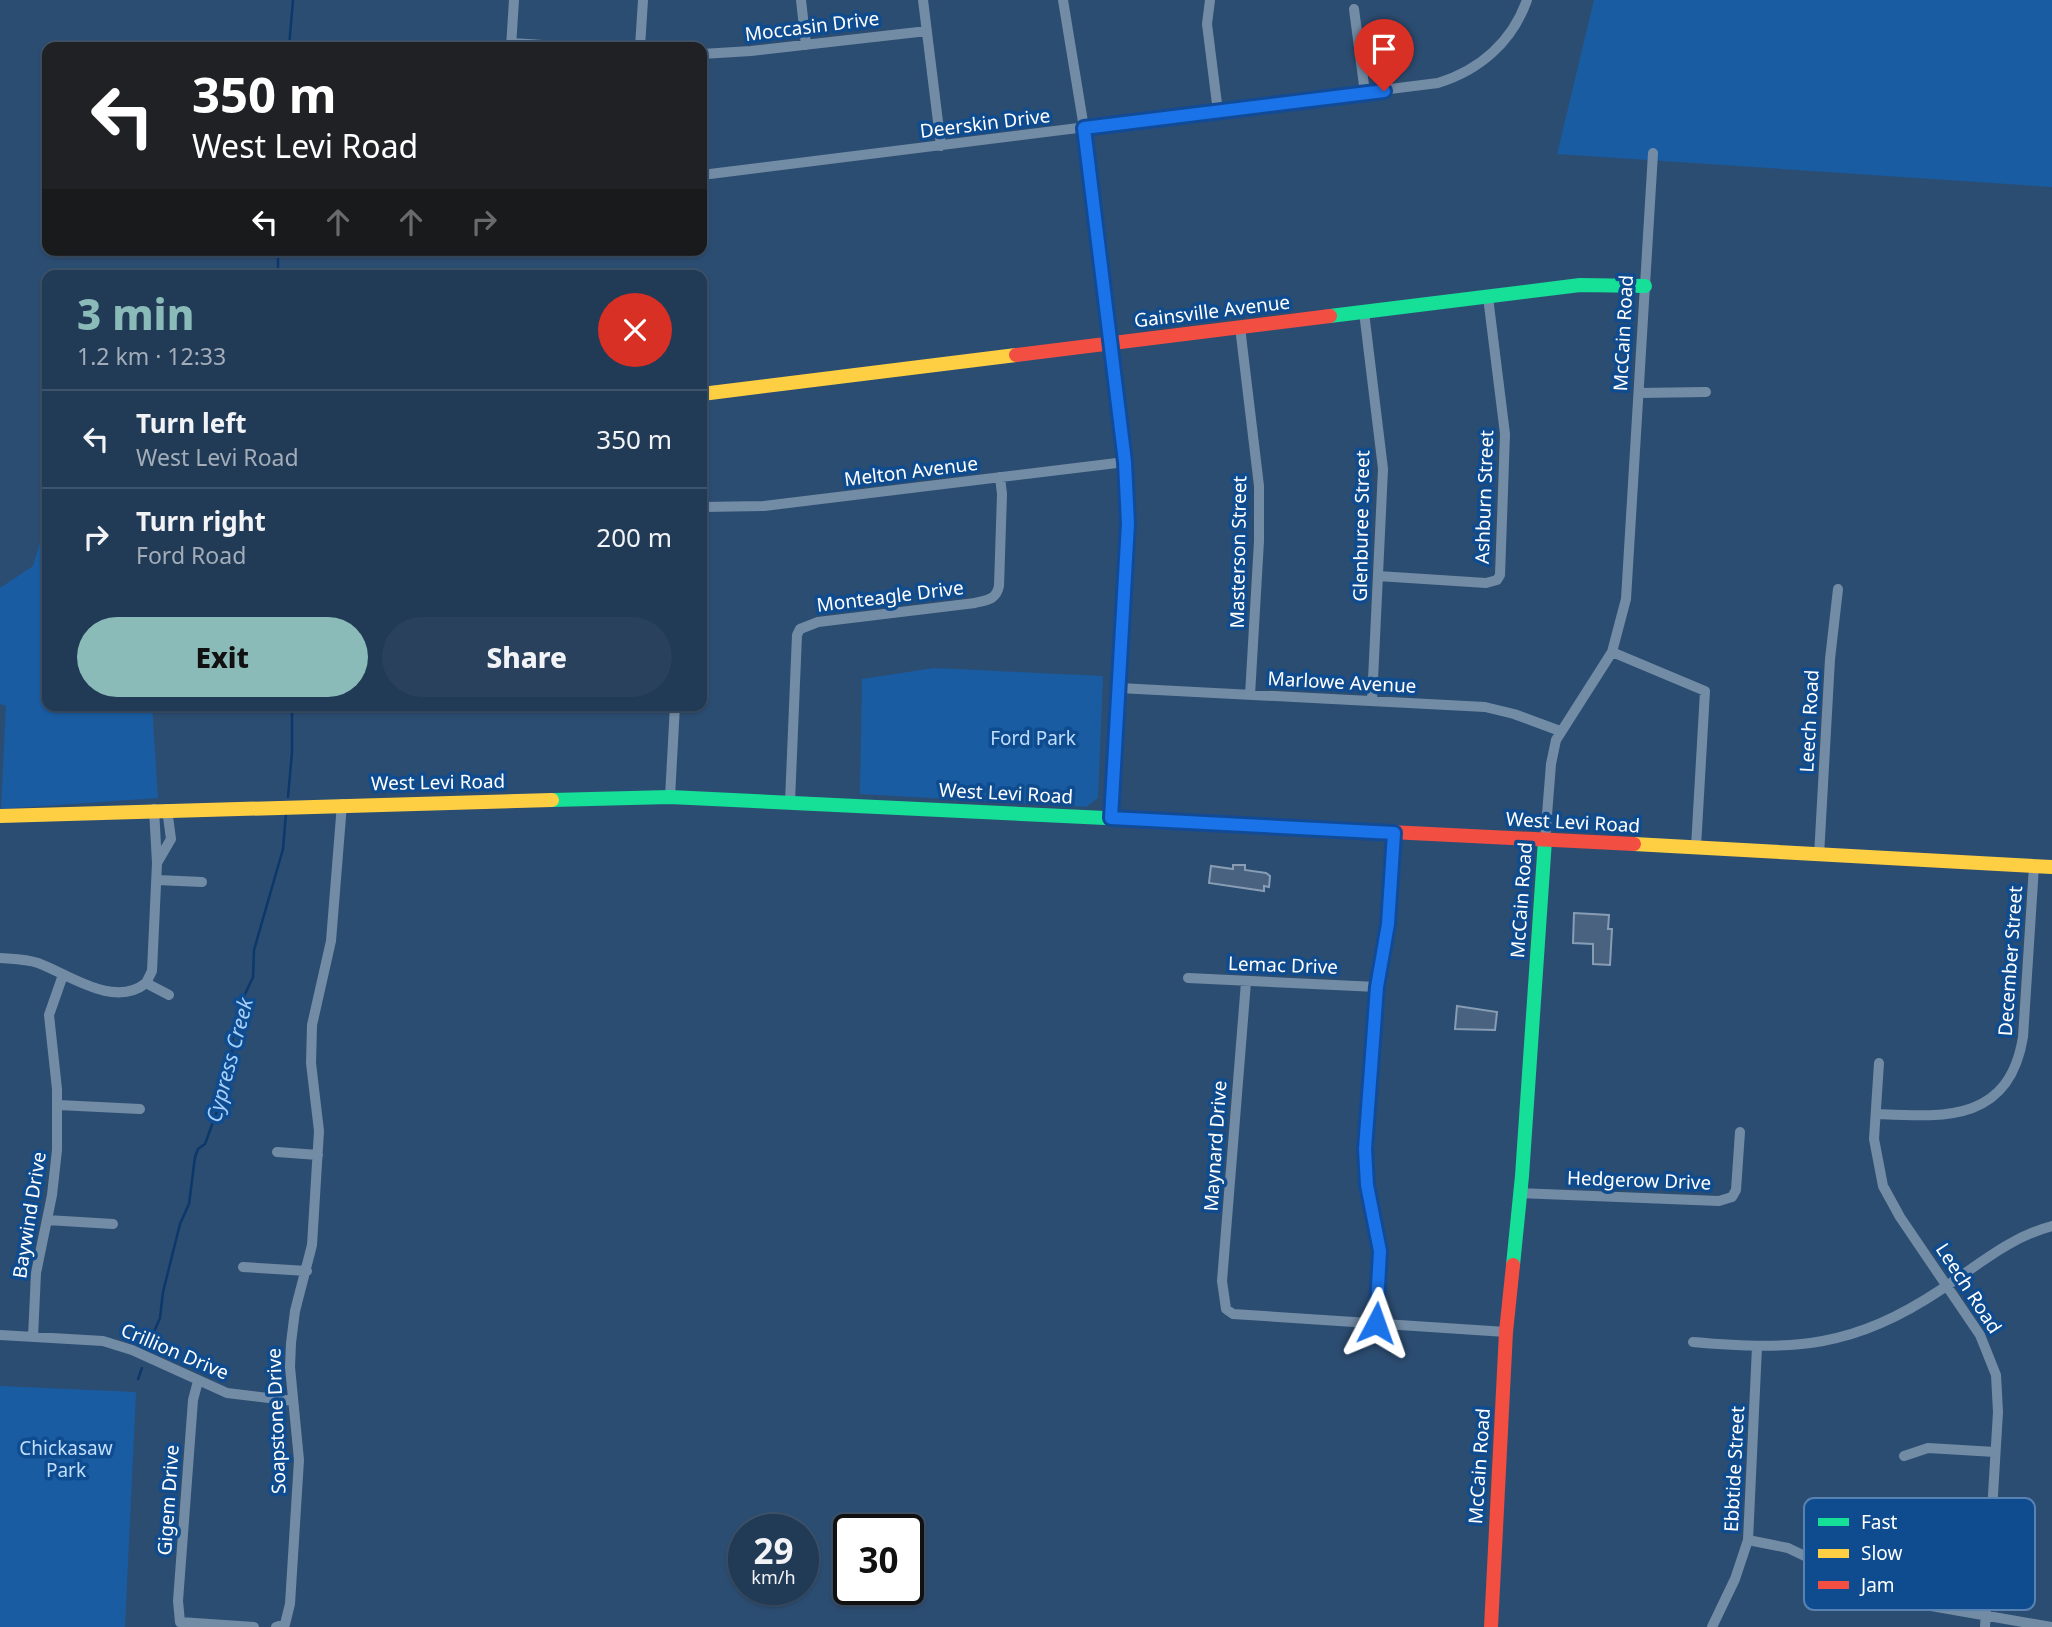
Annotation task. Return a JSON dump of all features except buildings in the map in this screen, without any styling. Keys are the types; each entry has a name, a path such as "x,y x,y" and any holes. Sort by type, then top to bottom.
{"street":[{"path":"512,42 514,0"},
{"path":"640,42 643,0"},
{"path":"801,0 806,45"},
{"path":"923,0 941,146"},
{"path":"1063,0 1084,128 1125,462 1128,524 1111,818"},
{"path":"1210,0 1207,24 1218,111"},
{"name":"Deerskin Drive","path":"707,174 1438,83 1470,70 1505,39 1527,0"},
{"path":"1354,9 1365,93"},
{"name":"Moccasin Drive","path":"707,54 927,31"},
{"name":"McCain Road","path":"1491,1627 1506,1332 1520,1193 1552,753 1560,731 1612,652 1623,615 1628,585 1653,153"},
{"name":"Gainsville Avenue","path":"707,393 1590,284 1645,286"},
{"name":"Ashburn Street","path":"1378,576 1486,583 1497,580 1500,575 1505,434 1488,297"},
{"name":"Glenburee Street","path":"1364,312 1383,469 1371,701"},
{"name":"Masterson Street","path":"1240,327 1259,486 1250,695"},
{"path":"1639,393 1706,392"},
{"name":"Melton Avenue","path":"707,507 751,508 1125,462"},
{"name":"Monteagle Drive","path":"790,802 797,635 800,629 818,622 975,603 997,595 1002,494 1000,477"},
{"name":"Leech Road","path":"1819,856 1832,639 1838,589"},
{"path":"1612,652 1705,691 1696,847"},
{"name":"Marlowe Avenue","path":"1119,688 1485,707 1514,714 1560,731"},
{"path":"670,797 675,711"},
{"name":"West Levi Road","path":"0,816 160,809 670,797 2052,867"},
{"name":"Soapstone Drive","path":"281,1625 290,1604 299,1460 290,1367 291,1343 295,1311 312,1245 318,1155 319,1121 312,1063 312,1025 331,941 342,804"},
{"path":"157,863 172,839 160,809"},
{"path":"0,958 38,963 83,985 102,990 129,991 146,983 152,971 160,809"},
{"path":"1394,833 1388,924 1377,987 1365,1160 1380,1251 1376,1323 1506,1332"},
{"name":"December Street","path":"1876,1114 1940,1117 1963,1112 1989,1098 2009,1077 2017,1061 2023,1037 2034,866"},
{"path":"157,880 202,882"},
{"name":"Baywind Drive","path":"33,1337 36,1273 56,1158 58,1105 49,1015 63,975"},
{"name":"Lemac Drive","path":"1188,978 1377,987"},
{"name":"Maynard Drive","path":"1246,982 1222,1281 1224,1304 1229,1312 1376,1323"},
{"path":"146,983 169,995"},
{"name":"Leech Road","path":"1879,1063 1875,1157 1883,1185 1900,1217 1980,1335 1993,1365 1998,1402 1992,1498"},
{"path":"58,1105 140,1109"},
{"name":"Hedgerow Drive","path":"1520,1193 1719,1201 1731,1197 1736,1190 1741,1132"},
{"path":"278,1152 318,1155"},
{"path":"47,1220 113,1224"},
{"path":"1693,1342 1757,1347 1838,1339 1858,1333 1904,1313 2018,1238 2052,1226"},
{"path":"243,1267 307,1271"},
{"name":"Crillion Drive","path":"0,1335 95,1340 119,1345 227,1393 293,1401"},
{"name":"Ebbtide Street","path":"1712,1627 1735,1579 1748,1540 1757,1347"},
{"name":"Gigem Drive","path":"198,1381 192,1410 178,1601 180,1622 254,1627"},
{"path":"1904,1456 1928,1448 1995,1452"},
{"path":"1748,1540 1788,1548 1804,1556"},
{"path":"1956,1610 2050,1627"},
{"name":"Leech Road","path":"1984,1627 1986,1610"}],"green space":[{"path":"1594,0 2052,0 2052,187 1557,154"},
{"path":"42,536 42,711 152,711 158,798 1,809 6,706 0,704 0,588 33,566"},
{"name":"Ford Park","path":"934,668 1103,676 1098,798 1086,807 860,794 862,679"},
{"name":"Chickasaw Park","path":"0,1386 136,1392 125,1627 0,1627"}],"waterway":[{"name":"Cypress Creek","path":"289,42 293,0"},
{"name":"Cypress Creek","path":"278,256 278,270"},
{"name":"Cypress Creek","path":"288,797 292,711"},
{"name":"Cypress Creek","path":"149,1343 160,1318 163,1292 180,1224 189,1204 195,1157 198,1149 205,1144 221,1100 232,1058 233,1033 240,1005 253,977 254,950 283,849 286,813"},
{"name":"Cypress Creek","path":"138,1379 142,1368"}],"traffic: fast":[{"path":"1330,316 1580,285 1645,286"},
{"path":"552,800 670,797 1126,819"},
{"path":"1513,1265 1522,1176 1545,840"}],"traffic: slow":[{"path":"707,393 1016,355"},
{"path":"0,816 552,800"},
{"path":"1634,844 2052,867"}],"traffic: jam":[{"path":"1016,355 1330,316"},
{"path":"1126,819 1634,844"},
{"path":"1491,1627 1506,1332 1513,1265"}],"route":[{"path":"1376,1323 1380,1251 1376,1219 1367,1185 1365,1149 1377,987 1388,924 1394,833 1111,818 1128,514 1125,462 1084,128 1384,91"}]}
